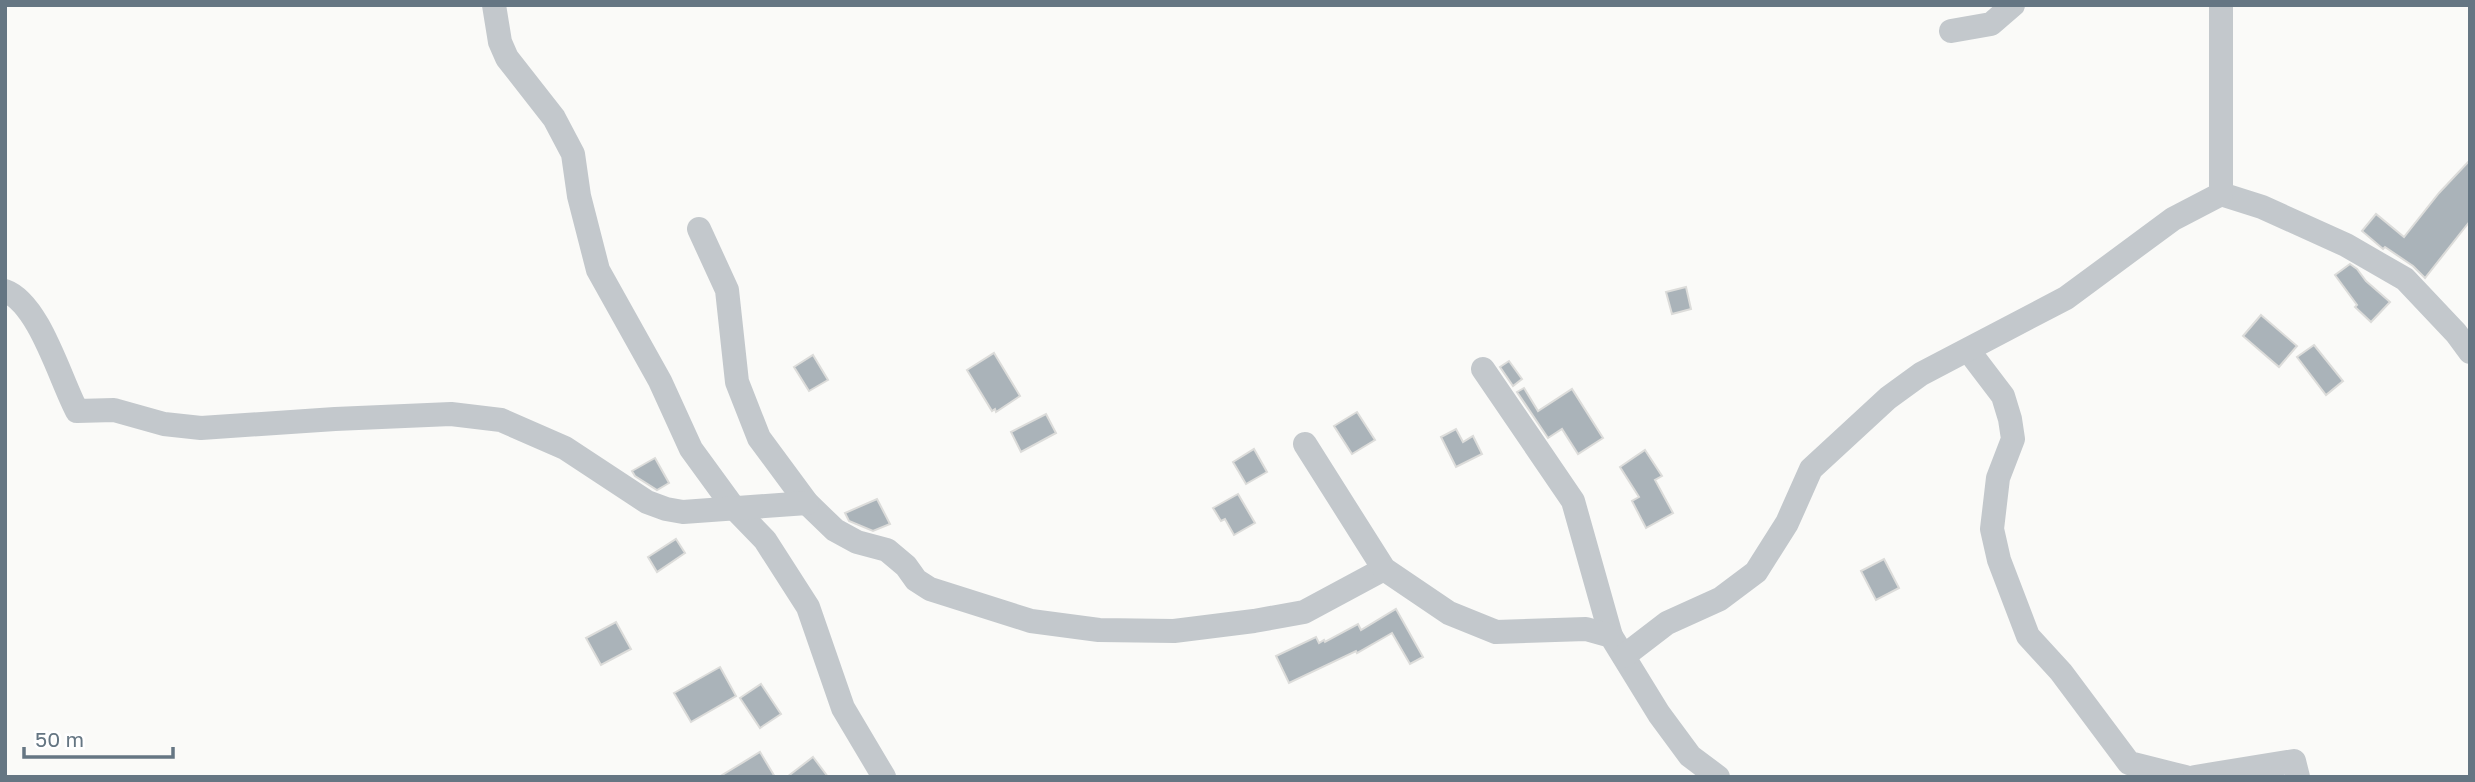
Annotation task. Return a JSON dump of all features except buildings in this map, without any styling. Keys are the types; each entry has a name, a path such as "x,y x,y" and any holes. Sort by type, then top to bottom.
{"street":[{"path":"494,5 500,42 507,58 554,118 573,155 579,196 598,270 660,380 683,435 734,508 765,540 808,607 843,708 884,777"},
{"path":"1951,31 1991,24 2012,5"},
{"path":"2221,5 2221,194"},
{"path":"1617,646 1720,598 1756,572 1787,523 1811,469 1888,398 1921,374 2066,298 2173,219 2221,194 2262,207 2346,245 2405,279 2456,333 2470,352"},
{"path":"699,229 727,290 737,382 759,438 807,503 835,530 858,542 887,551 906,566 916,580 930,589 1031,621 1100,630 1174,631 1304,612 1384,569"},
{"path":"5,290 12,293 37,319 77,411 114,410 164,424 201,428 451,414 501,420 565,448 647,502 666,509 683,512 807,503"},
{"path":"1968,349 2003,396 2010,419 2013,439 1998,478 1992,529 1999,560 2028,636 2061,672 2129,763 2185,777"},
{"path":"1483,369 1573,501 1617,646 1659,714 1690,757 1718,777"},
{"path":"1305,444 1384,569 1449,613 1496,632 1586,629 1617,646"},
{"path":"2195,777 2294,761 2298,777"}]}
